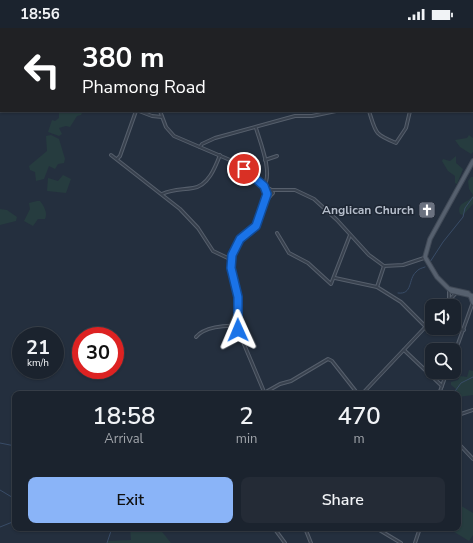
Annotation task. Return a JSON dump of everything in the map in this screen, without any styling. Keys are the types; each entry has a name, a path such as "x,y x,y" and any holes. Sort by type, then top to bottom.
{"main road":[{"path":"473,161 430,239 426,257 437,277 450,289 472,295 473,302"}],"street":[{"path":"117,159 120,156 138,112"},
{"path":"141,112 152,116 162,117"},
{"path":"160,112 166,127 174,136 237,163 264,186 271,190 295,190 308,195 325,208 369,255 384,266 410,264 426,257"},
{"path":"200,147 202,144 215,138 256,128 294,116 312,116 331,112"},
{"path":"369,112 373,126 378,135 396,143 406,128 410,112"},
{"path":"256,128 265,160 266,180 264,186 267,193"},
{"path":"111,155 162,194 185,214 198,228 212,251 232,260"},
{"path":"162,194 173,189 192,189 206,181 213,171 220,155"},
{"path":"265,160 277,156"},
{"path":"263,391 240,340 237,326 238,297 232,273 232,260 237,243 243,236 255,228 267,193 271,190"},
{"path":"271,190 272,194"},
{"path":"264,204 272,194 278,190"},
{"path":"267,193 272,194"},
{"path":"277,233 289,253 308,263 331,284 335,278 350,234"},
{"path":"377,287 384,266"},
{"path":"335,278 377,287 401,302 425,326 365,391"},
{"path":"448,299 450,289"},
{"path":"449,299 457,292"},
{"path":"459,343 473,302"},
{"path":"196,337 212,328 228,325 237,326"},
{"path":"404,350 442,386"},
{"path":"269,391 280,384 291,381 328,359 332,361 356,391"},
{"path":"440,391 444,379"},
{"path":"461,414 473,410"},
{"path":"461,446 473,459"},
{"path":"276,531 285,543"},
{"path":"306,531 312,543"},
{"path":"381,531 401,543"},
{"path":"415,543 419,531"}],"green space":[{"path":"59,112 82,112 81,115 77,116 70,127 66,126 59,128 62,134 59,136 48,132 52,120 55,121 59,118"},
{"path":"51,135 59,139 65,159 64,163 58,164 55,169 49,166 44,179 36,181 35,172 30,170 29,166 47,151 46,136"},
{"path":"469,135 473,138 473,152 471,154 460,147 455,140 467,138"},
{"path":"456,156 456,163 463,169 457,184 455,183 455,176 448,171 442,161 443,159 450,161"},
{"path":"63,175 71,179 66,193 47,191 48,178 58,181"},
{"path":"471,177 473,177 473,195 469,189 468,181"},
{"path":"473,195 473,204 463,215 460,214 459,210 461,205 469,200"},
{"path":"40,201 43,205 46,212 46,217 45,219 38,219 33,226 24,221 30,209 29,203"},
{"path":"0,209 7,210 17,217 16,221 0,225"},
{"path":"469,370 473,371 473,395 461,397 461,391 455,391 456,389 451,385 451,382 461,379 461,376 467,377"},
{"path":"461,506 473,513 473,535 469,541 453,531 461,531"},
{"path":"130,531 161,531 171,543 107,543 108,541 131,540"}],"waterway":[{"path":"430,262 443,242 463,217 465,208 473,197"},
{"path":"398,293 406,292 414,275 418,270 425,267"},
{"path":"455,391 461,383 473,377"},
{"path":"0,443 12,445"},
{"path":"0,490 12,497"},
{"path":"0,527 12,522"},
{"path":"107,543 111,531"}],"place":[{"name":"Anglican Church","path":"427,210"}],"route":[{"path":"238,330 238,297 231,268 232,255 234,248 240,239 256,226 267,194 264,186 244,169"}]}
